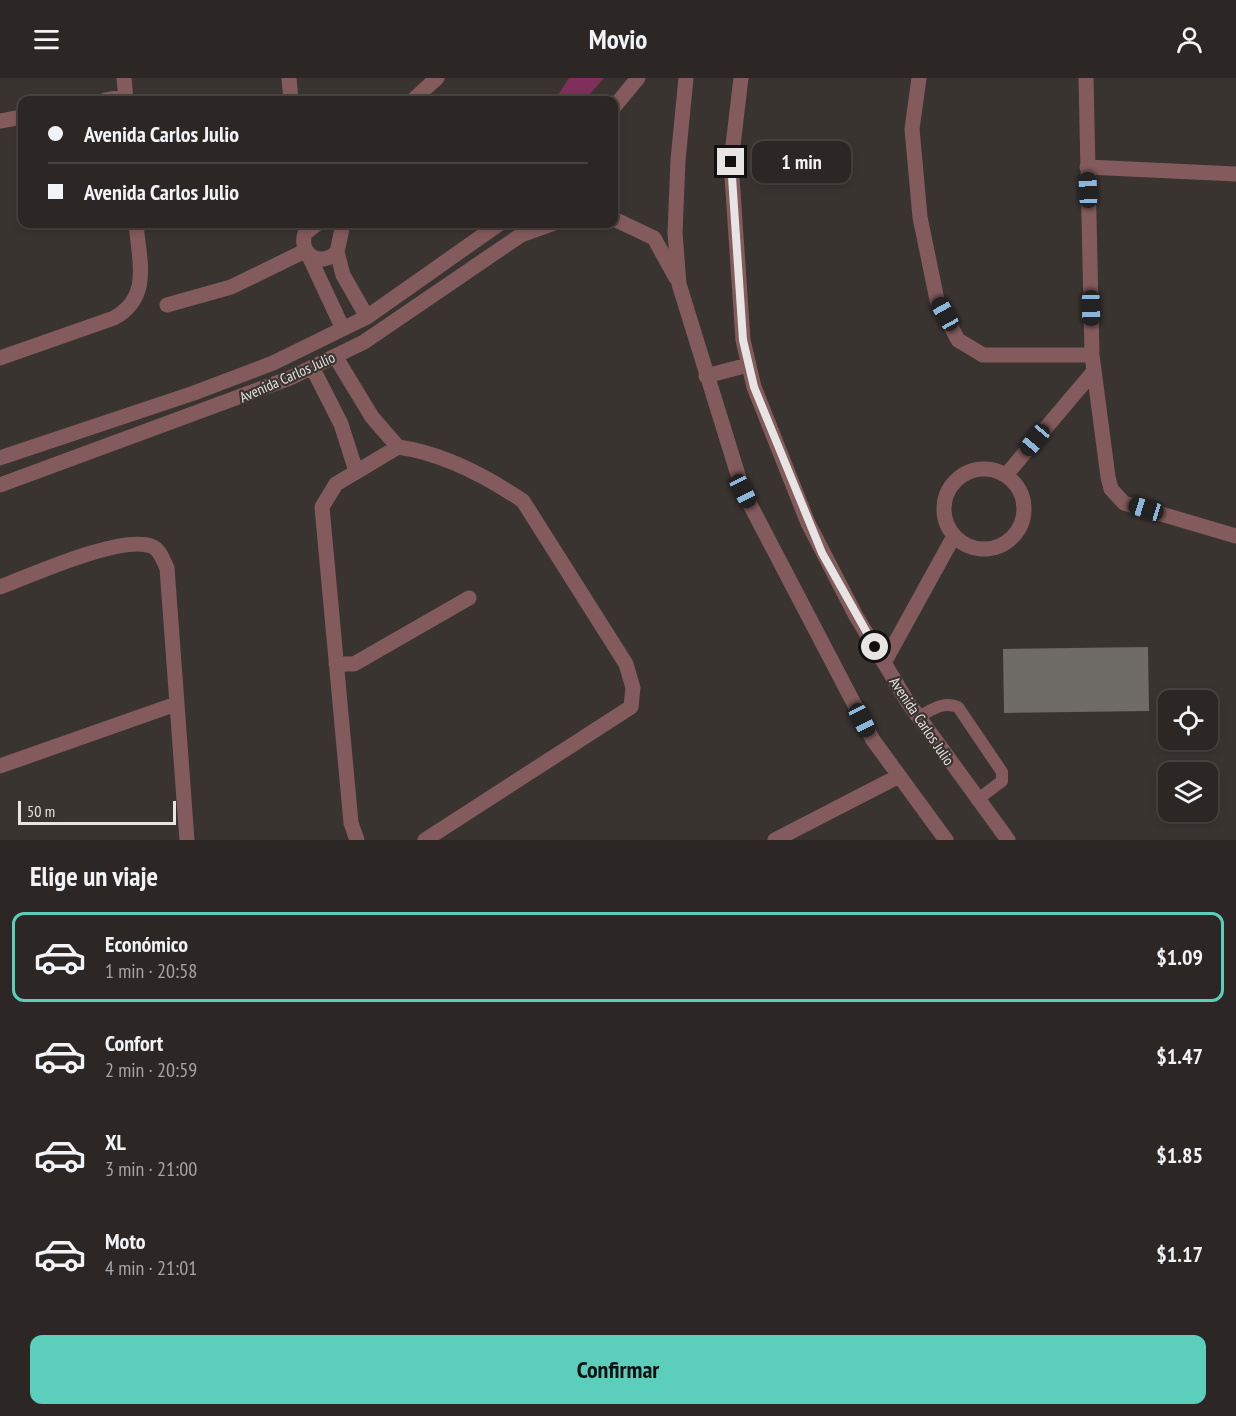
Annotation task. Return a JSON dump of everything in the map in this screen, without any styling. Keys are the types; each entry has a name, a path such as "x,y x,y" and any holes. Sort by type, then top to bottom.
{"street":[{"path":"124,78 126,96"},
{"path":"289,78 291,96"},
{"path":"417,96 437,78"},
{"path":"618,101 638,78"},
{"path":"686,78 678,160 675,233 680,284 706,376 743,491 873,740 946,840"},
{"name":"Avenida Carlos Julio","path":"741,78 731,162 738,289 748,365 754,387 822,553 884,663 918,717 1008,840"},
{"path":"919,78 912,129 920,217 937,300 958,340 983,355 1092,355"},
{"path":"1086,78 1092,355 1111,489 1124,503 1236,536"},
{"path":"0,121 18,118"},
{"path":"1087,167 1236,174"},
{"path":"618,221 654,238 680,284"},
{"path":"0,358 114,318 128,310 137,299 140,286 136,228"},
{"path":"302,228 306,250 343,329"},
{"path":"306,250 305,233 312,228"},
{"name":"Avenida Carlos Julio","path":"0,458 194,393 273,363 367,317 493,228"},
{"name":"Avenida Carlos Julio","path":"0,485 202,413 312,367 364,342 521,235 540,228"},
{"path":"341,229 337,252 344,275 367,317"},
{"path":"167,305 231,287 306,250 327,259 337,252"},
{"path":"335,356 372,417 398,447 451,462 497,483 523,501 626,664 633,688 630,707 425,840"},
{"path":"706,376 748,365"},
{"path":"312,367 341,424 356,471"},
{"path":"1006,474 1094,371"},
{"path":"194,393 202,413"},
{"path":"357,840 351,823 322,507 336,484 398,447"},
{"path":"984,469 1006,474 1021,492 1024,502 1025,514 1016,535 997,548 985,550 963,544 954,536 944,516 944,504 953,483 962,476 984,469"},
{"path":"884,663 954,536"},
{"path":"0,587 114,546 137,543 154,546 166,568 187,840"},
{"path":"336,664 354,664 469,598"},
{"path":"0,766 176,704"},
{"path":"775,840 899,776"}],"lane":[{"path":"918,717 940,705 949,703 958,707 1002,772 1002,781 977,800"}],"shaded area":[{"path":"569,78 604,78 588,96 558,96"}],"building":[{"path":"1148,647 1149,711 1004,713 1003,649"}],"route":[{"path":"731,162 743,340 754,387 808,523 856,616 875,647"}]}
